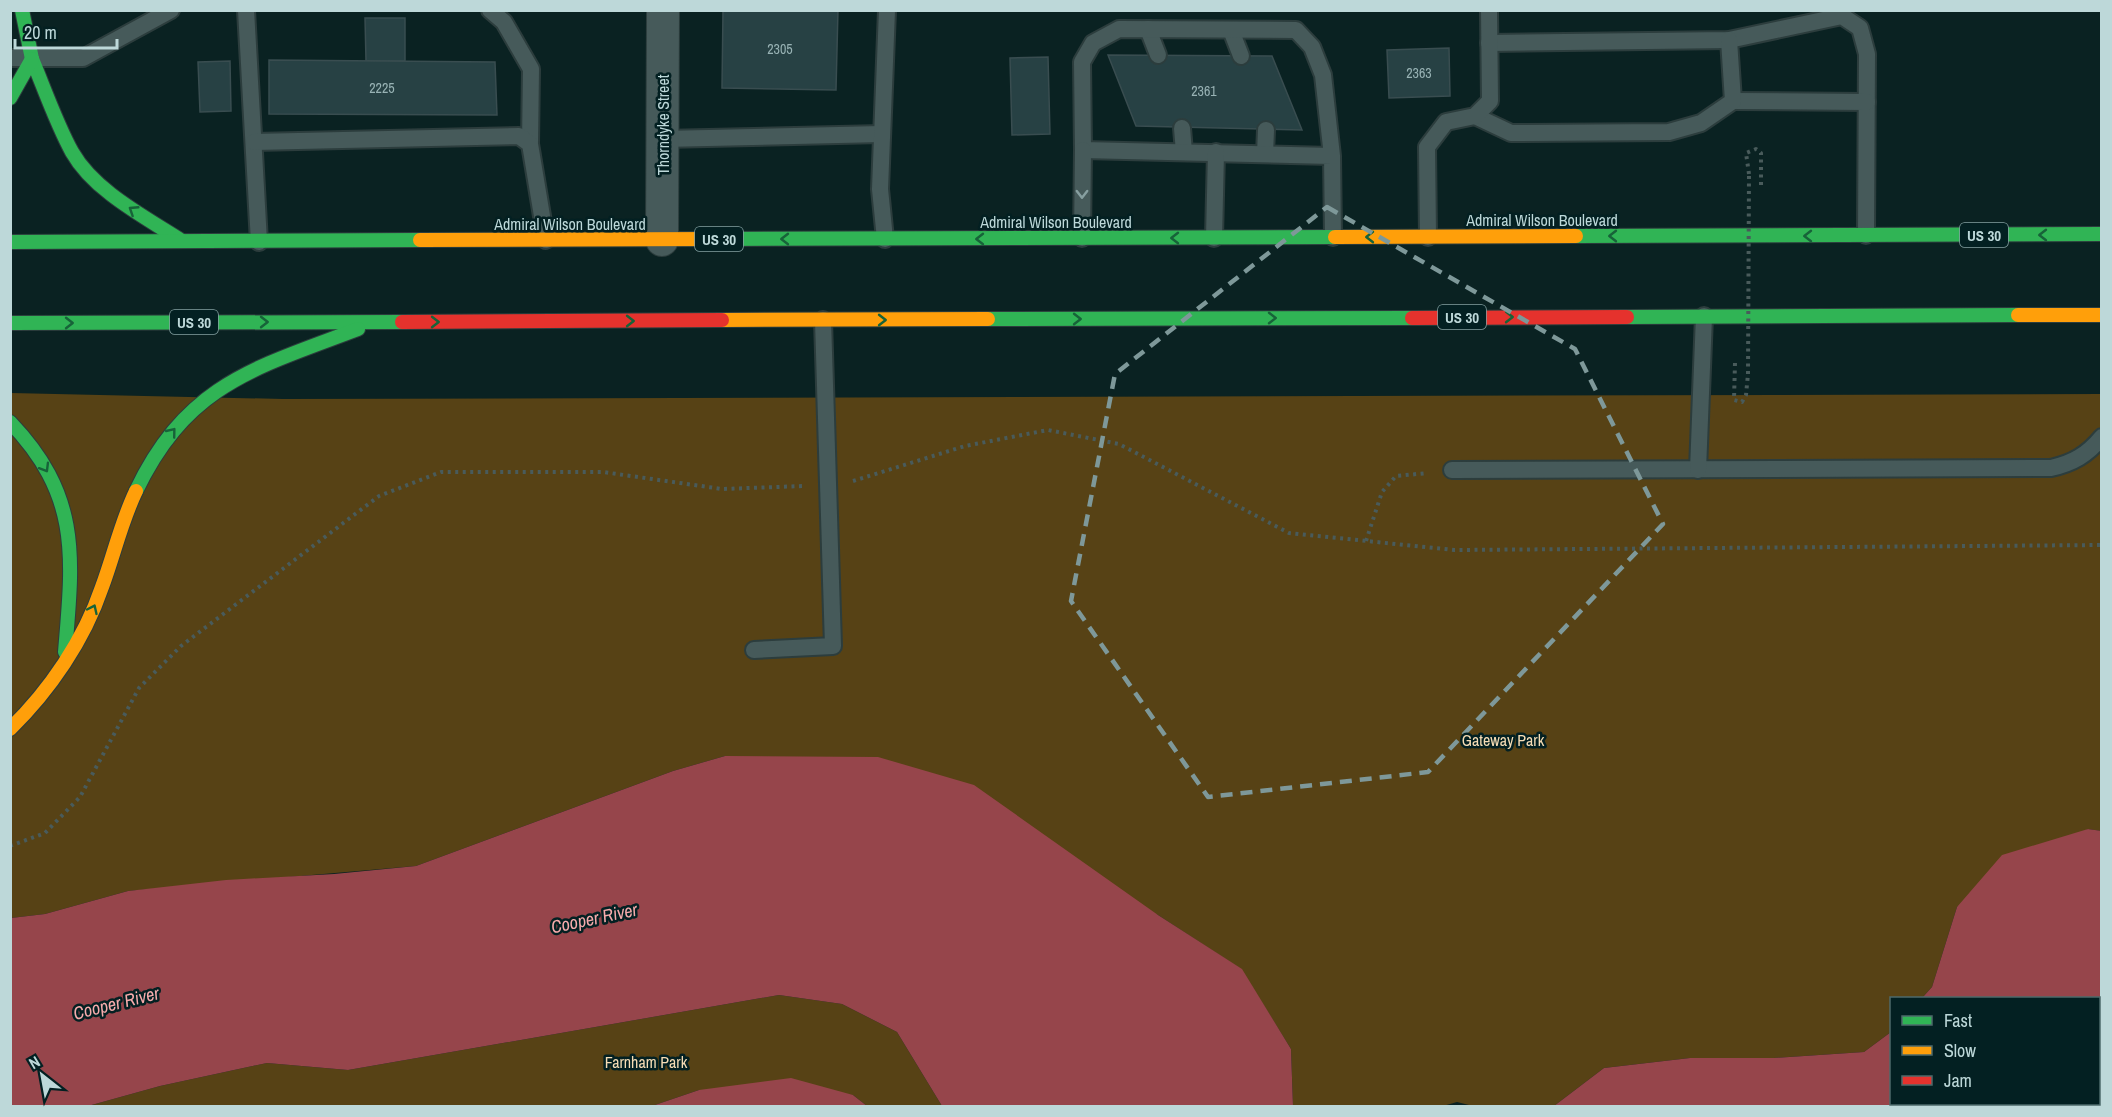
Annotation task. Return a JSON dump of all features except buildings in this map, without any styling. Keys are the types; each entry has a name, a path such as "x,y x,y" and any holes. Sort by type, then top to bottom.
{"main road":[{"path":"22,10 32,59 72,152 82,166 109,193 182,242"},
{"path":"10,98 32,59"},
{"name":"Admiral Wilson Boulevard","path":"10,242 2102,234"},
{"name":"US 30","path":"10,323 2102,315"},
{"path":"10,729 34,705 64,660 96,604 119,532 142,478 163,444 182,421 213,393 236,379 377,322"},
{"path":"10,422 23,434 51,478 62,503 69,531 71,564 64,660"}],"street":[{"name":"Thorndyke Street","path":"662,240 663,10"}],"lane":[{"path":"10,58 83,58 171,10"},
{"path":"246,10 259,242"},
{"path":"490,10 504,22 531,69 530,144 546,240"},
{"path":"885,239 880,189 886,10"},
{"path":"1428,237 1427,147 1446,122 1475,116 1490,101 1489,10"},
{"path":"1489,43 1729,40 1842,16 1860,28 1867,54 1866,235"},
{"path":"1082,238 1082,62 1093,43 1119,29 1296,30 1312,47 1323,75 1332,156 1333,237"},
{"path":"1148,29 1158,55"},
{"path":"1231,30 1241,56"},
{"path":"1729,40 1733,101"},
{"path":"1475,116 1511,132 1669,132 1701,123 1733,101 1867,102"},
{"path":"1182,128 1184,152"},
{"path":"1265,154 1266,130"},
{"path":"663,139 882,134"},
{"path":"254,142 519,136 530,144"},
{"path":"1083,150 1332,156"},
{"path":"1214,238 1216,153"},
{"path":"1698,470 1704,316"},
{"path":"754,650 833,646 823,320"},
{"path":"1452,470 2051,468 2069,464 2091,450 2102,437"}],"path":[{"path":"1735,363 1734,400 1742,402 1746,395 1748,374 1749,174 1746,153 1756,149 1761,153 1761,188"},
{"path":"10,846 45,833 80,797 139,688 181,646 379,496 441,472 603,472 722,489 828,485 876,475 965,446 1048,430 1119,444 1289,533 1454,550 2102,545"},
{"path":"1366,541 1382,492 1396,476 1452,470"}],"highlighted area":[{"path":"1327,207 1575,349 1663,524 1428,772 1208,797 1071,601 1115,374"}],"green space":[{"name":"Gateway Park","path":"11,393 283,399 2101,394 2101,831 2088,829 1957,907 1932,987 1923,997 1890,997 1890,1033 1864,1052 1774,1058 1690,1058 1604,1068 1554,1106 1473,1106 1457,1102 1443,1106 1293,1106 1291,1049 1241,969 1158,915 725,756 673,771 416,866 128,891 45,914 11,918"},
{"name":"Farnham Park","path":"779,995 842,1004 897,1032 942,1106 867,1106 853,1095 699,1090 652,1106 88,1106 160,1086 267,1063 348,1070"}],"water":[{"name":"Cooper River","path":"725,756 878,757 974,785 1158,915 1242,969 1291,1049 1293,1106 942,1106 897,1032 842,1004 779,995 348,1070 267,1063 160,1086 88,1106 11,1106 11,918 45,914 128,891 226,880 334,874 416,866 673,771"},
{"path":"2088,829 2102,831 2101,1106 1554,1106 1604,1068 1690,1058 1774,1058 1864,1052 1890,1033 1890,1105 2100,1105 2100,997 1923,997 1932,987 1957,907 2002,855"},
{"path":"791,1078 853,1095 867,1106 652,1106 699,1090"}],"traffic: fast":[{"path":"22,10 32,59"},
{"path":"32,59 61,130 82,166 93,179 121,202 182,241"},
{"path":"10,98 32,59"},
{"path":"1576,236 2102,234"},
{"path":"716,239 1335,237"},
{"path":"10,242 420,240"},
{"path":"1627,317 2018,315"},
{"path":"988,319 1412,318"},
{"path":"10,323 402,322"},
{"path":"136,491 156,455 178,426 201,403 228,384 256,369 358,329"},
{"path":"10,422 33,449 50,476 61,502 70,557 65,652"}],"traffic: slow":[{"path":"1335,237 1576,236"},
{"path":"420,240 716,239"},
{"path":"2018,315 2102,315"},
{"path":"722,320 988,319"},
{"path":"10,729 39,698 76,645 95,607 136,491"}],"traffic: jam":[{"path":"1412,318 1627,317"},
{"path":"402,322 722,320"}]}
